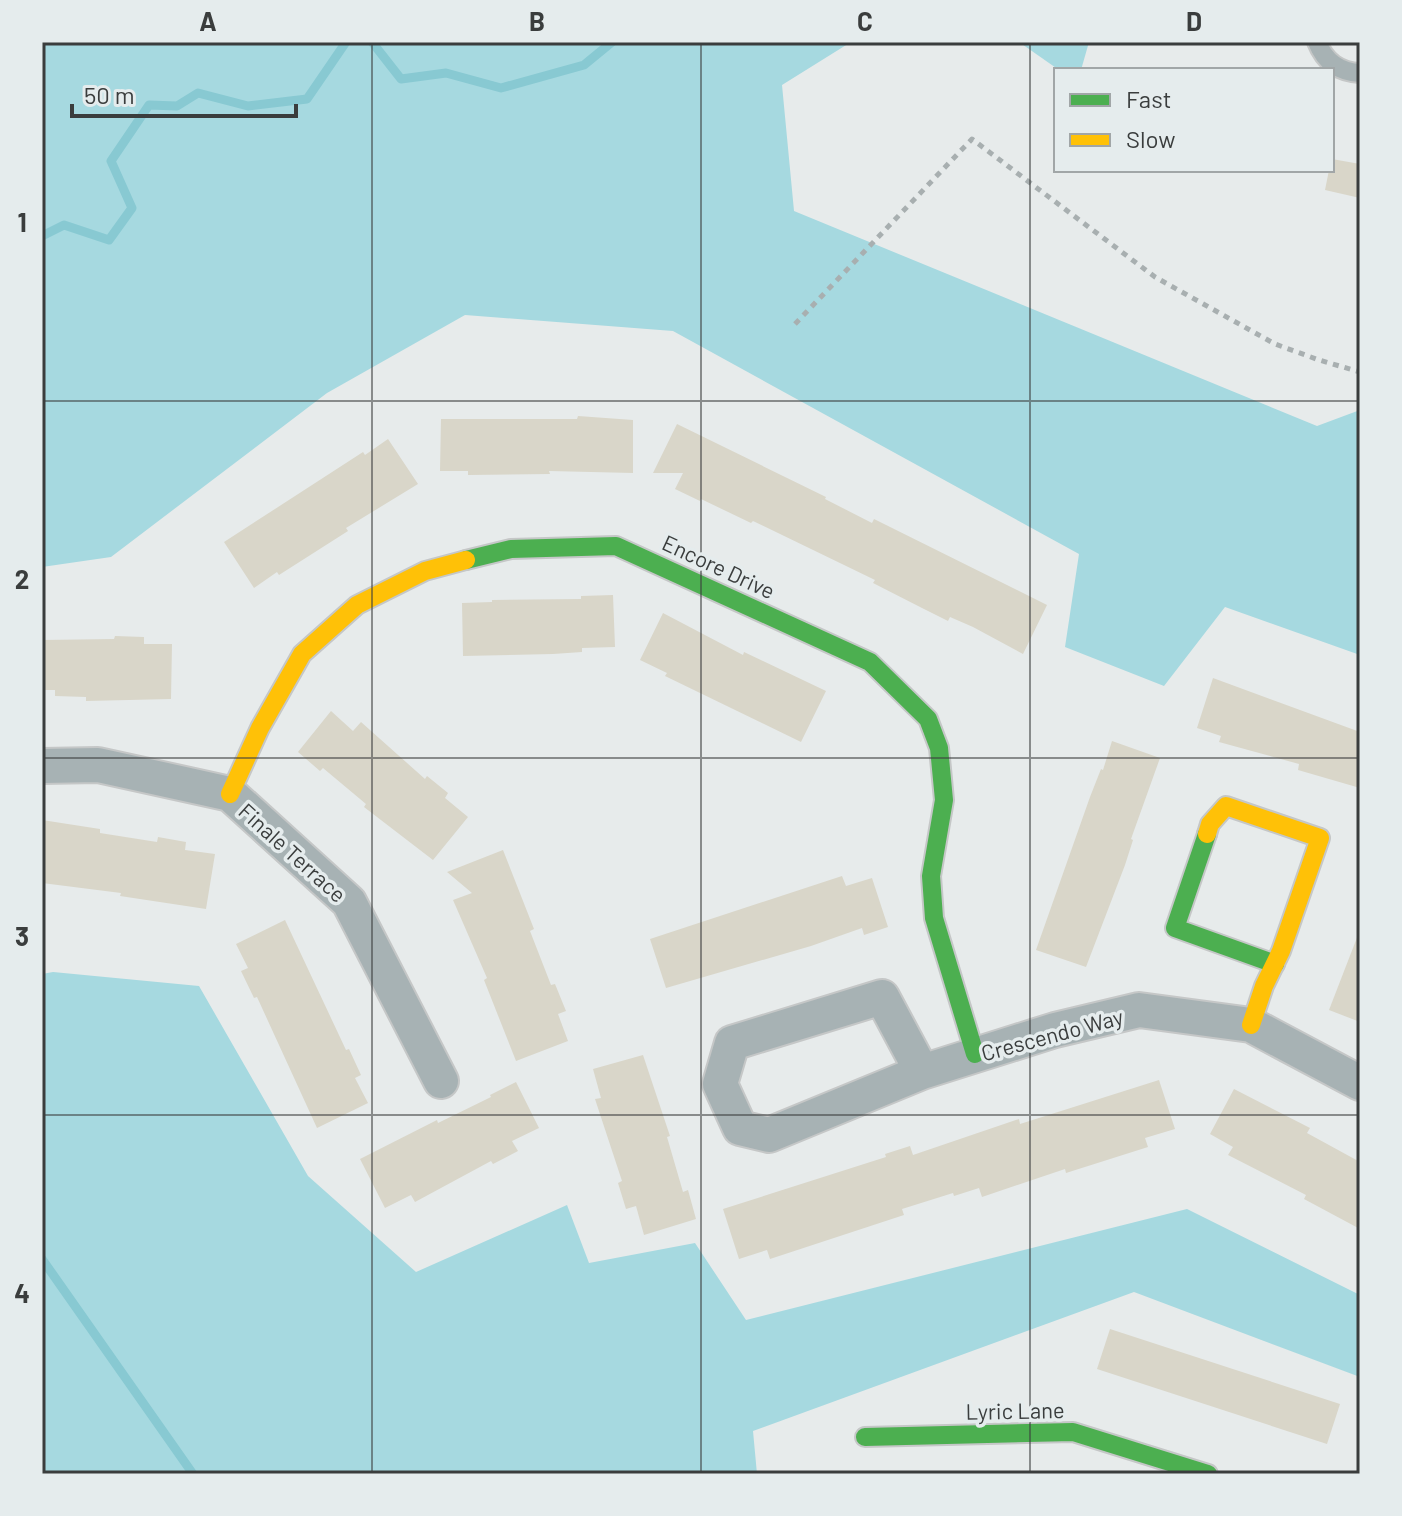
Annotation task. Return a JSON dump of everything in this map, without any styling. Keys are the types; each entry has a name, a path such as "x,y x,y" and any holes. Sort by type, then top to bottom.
{"street":[{"name":"Encore Drive","path":"230,794 260,728 302,654 357,605 425,571 511,549 616,546 870,662 928,719 939,748 944,800 931,876 934,918 975,1054"},
{"name":"Finale Terrace","path":"42,766 98,765 230,794 349,902 441,1081"},
{"path":"1251,1025 1275,964 1320,838 1226,806 1210,824 1175,928 1275,964"},
{"name":"Crescendo Way","path":"922,1072 882,997 732,1043 720,1084 740,1128 769,1135 922,1072 975,1054 1055,1030 1139,1010 1251,1025 1360,1083"},
{"name":"Lyric Lane","path":"865,1437 1073,1432 1208,1474"}],"lane":[{"path":"1317,42 1320,51 1336,67 1360,73"}],"path":[{"path":"795,324 972,139 1155,277 1275,344 1360,372"}],"shaded area":[{"path":"42,42 851,42 782,85 794,211 1317,426 1360,410 1360,655 1225,607 1164,686 1065,647 1079,554 673,331 465,315 327,393 111,557 42,567"},
{"path":"1019,42 1089,42 1082,68 1056,68"},
{"path":"53,972 199,986 308,1176 416,1272 567,1205 589,1263 695,1243 746,1320 1187,1209 1360,1295 1360,1377 1134,1292 753,1431 757,1474 42,1474 42,974"}],"building":[{"path":"1334,159 1360,164 1360,198 1325,190 1329,172 1334,172"},
{"path":"578,416 633,420 633,473 549,471 550,474 468,475 468,471 440,471 441,419 577,419"},
{"path":"677,424 872,523 874,519 1047,605 1023,654 973,627 950,617 948,621 873,583 875,580 753,521 751,523 675,489 683,473 653,473"},
{"path":"388,439 418,484 346,528 348,531 279,575 277,572 254,588 224,542"},
{"path":"613,595 615,647 582,648 582,652 553,654 463,656 462,603"},
{"path":"663,613 743,655 744,652 826,691 801,742 665,676 667,673 640,660"},
{"path":"115,636 144,637 144,644 172,644 171,699 86,701 86,697 55,696 55,690 42,690 42,640 114,639"},
{"path":"1213,678 1360,732 1360,788 1298,770 1299,764 1219,742 1221,736 1197,728"},
{"path":"331,711 353,731 361,722 425,779 427,776 448,793 445,798 468,817 433,860 364,807 366,804 323,768 320,771 298,752"},
{"path":"1112,741 1160,758 1125,865 1086,967 1036,950"},
{"path":"42,820 157,842 158,837 186,842 185,850 215,854 206,909 120,896 121,893 42,883"},
{"path":"503,850 534,929 530,931 551,985 555,984 566,1011 558,1014 568,1041 516,1061 484,980 487,978 453,900 472,893 447,872"},
{"path":"842,876 846,886 872,878 888,927 864,935 862,928 666,988 650,939"},
{"path":"285,920 346,1050 349,1049 361,1075 355,1078 368,1103 317,1128 257,997 254,998 241,971 248,968 236,944"},
{"path":"1360,936 1360,1022 1329,1010"},
{"path":"643,1055 670,1136 667,1137 683,1192 688,1190 696,1219 644,1235 636,1206 626,1209 618,1183 622,1181 595,1099 601,1098 593,1069"},
{"path":"1159,1080 1175,1129 1145,1138 1148,1147 1066,1173 1065,1169 982,1197 979,1188 954,1196 953,1193 902,1209 904,1215 770,1259 767,1250 739,1259 723,1209 886,1157 885,1154 910,1146 913,1155 1019,1119 1020,1124"},
{"path":"516,1082 539,1128 512,1141 518,1151 493,1164 491,1161 415,1202 411,1195 385,1208 360,1159"},
{"path":"1234,1089 1310,1128 1307,1133 1360,1162 1360,1229 1304,1199 1306,1195 1228,1155 1233,1147 1210,1134"},
{"path":"1110,1329 1340,1404 1327,1444 1097,1369"}],"waterway":[{"path":"42,236 64,225 109,240 132,208 111,161 149,105 177,106 198,93 248,106 307,99 346,42"},
{"path":"372,42 401,79 446,73 501,88 584,65 612,42"},
{"path":"42,1259 193,1474"}],"traffic: fast":[{"path":"466,560 511,549 616,546 870,662 928,719 939,748 944,800 931,876 934,918 975,1054"},
{"path":"1207,834 1175,928 1275,964"},
{"path":"865,1437 1073,1432 1208,1474"}],"traffic: slow":[{"path":"230,794 260,728 302,654 357,605 425,571 466,560"},
{"path":"1207,834 1210,824 1226,806 1320,838 1281,951 1264,986 1251,1025"}]}
